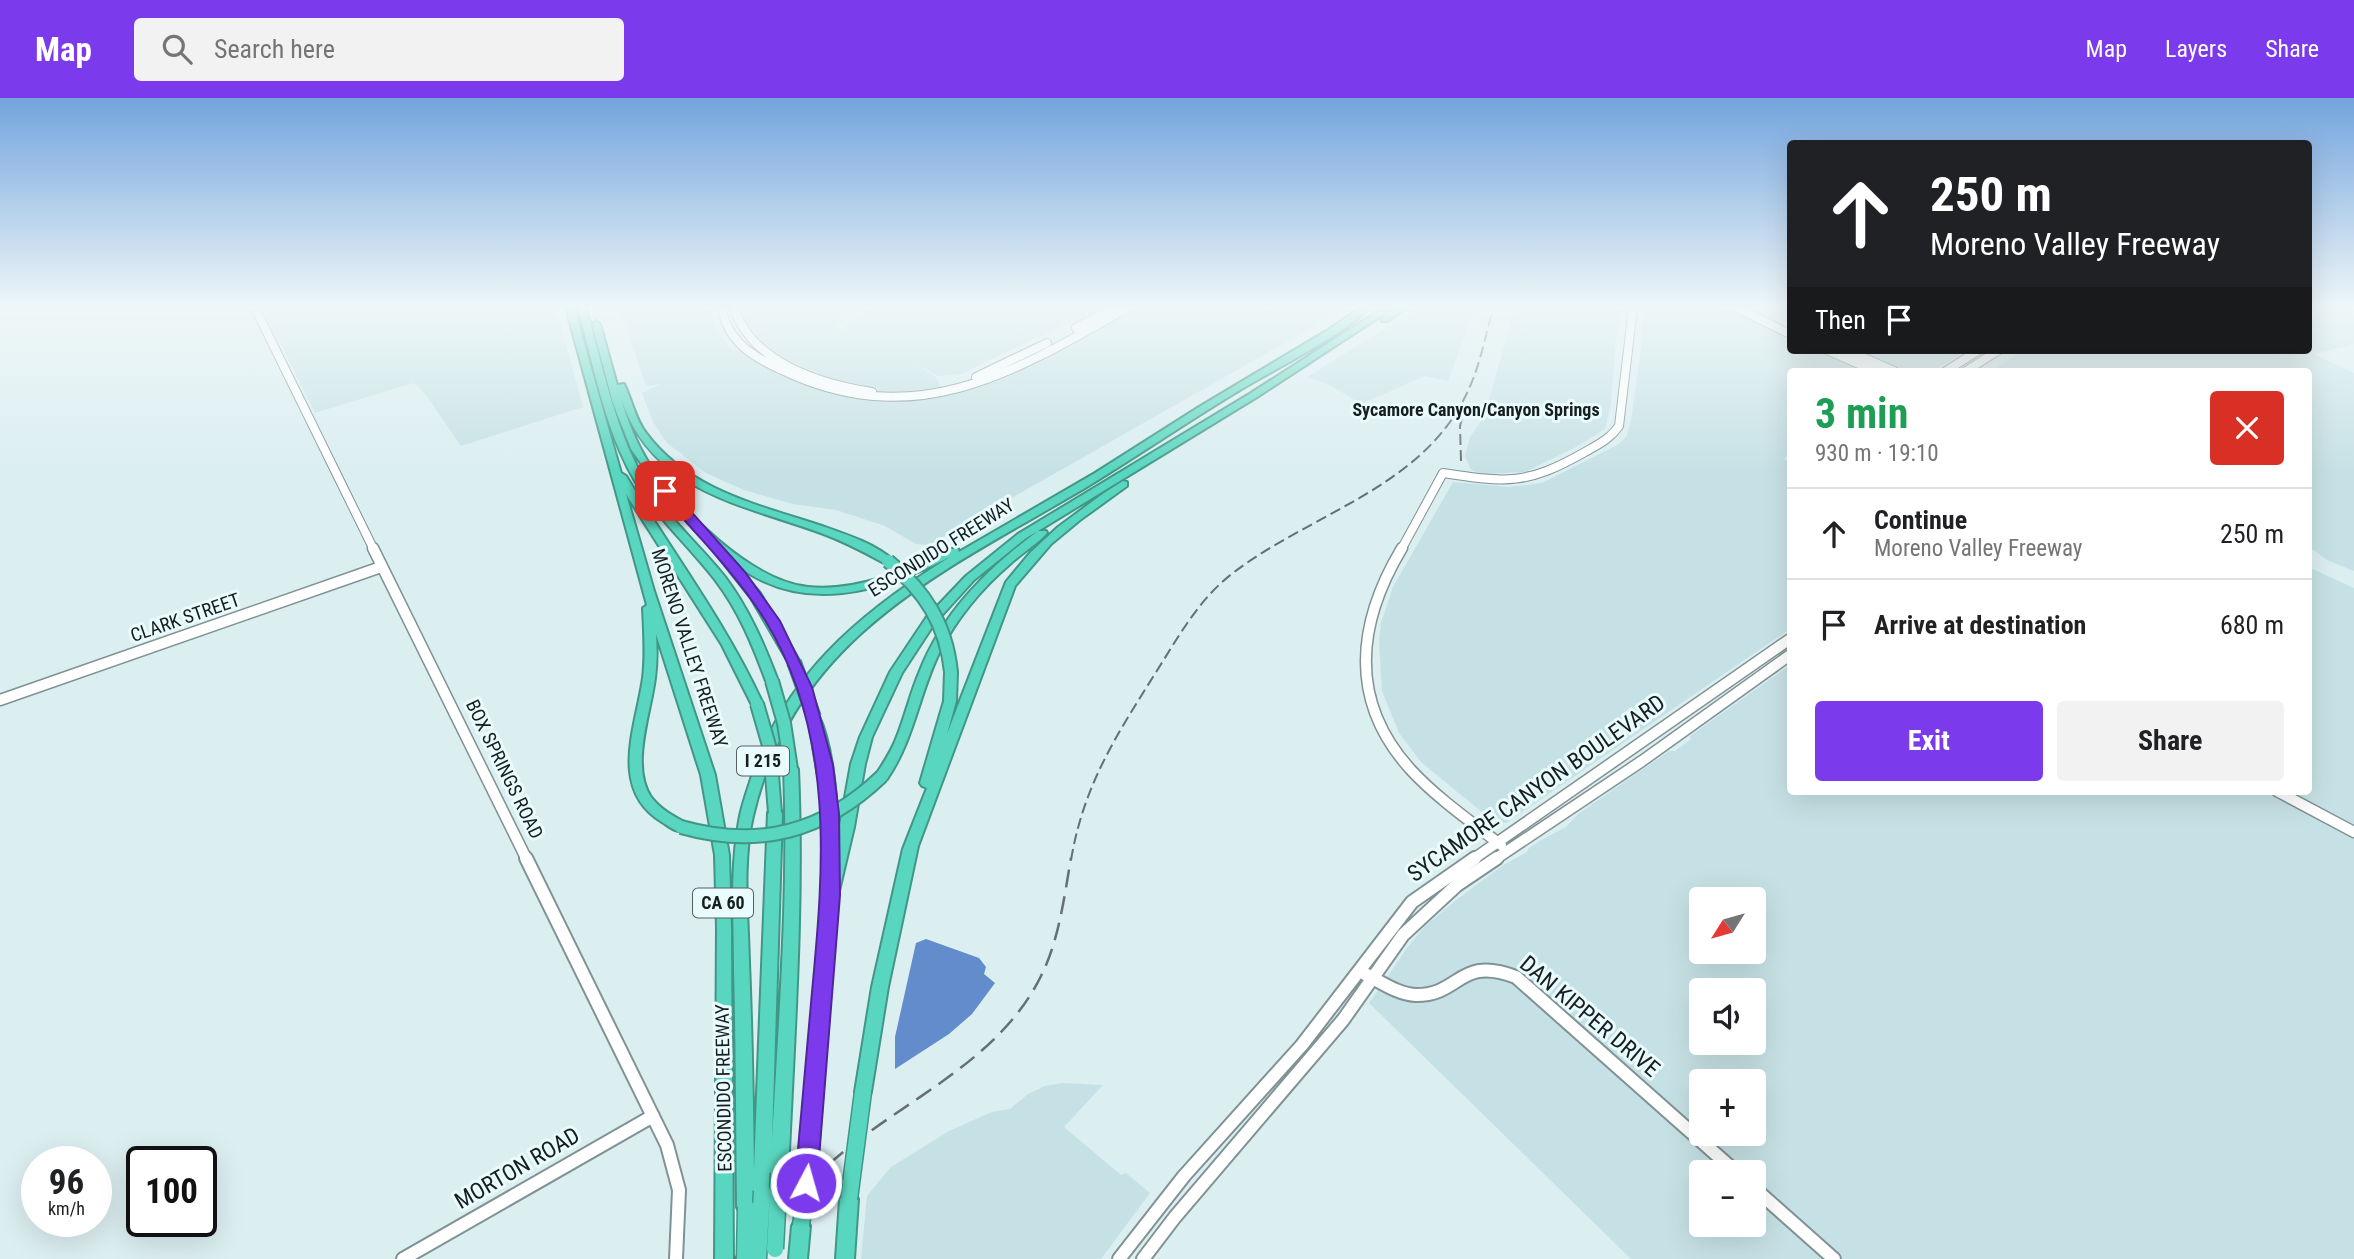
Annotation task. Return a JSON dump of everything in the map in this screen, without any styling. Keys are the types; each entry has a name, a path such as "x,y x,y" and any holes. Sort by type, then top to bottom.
{"highway":[{"name":"MORENO VALLEY FREEWAY","path":"585,362 648,591 708,775 722,855 726,1227 722,1259"},
{"path":"598,362 621,441 632,467 657,506 731,594 755,636 784,723 791,769 793,810 775,1254"},
{"path":"608,362 621,414 636,449 660,484 756,596 794,662 814,717 825,765 830,814 831,895"},
{"name":"ESCONDIDO FREEWAY","path":"745,1259 741,851 753,791 772,736 791,703 814,671 880,609 946,564 1097,476 1279,362"},
{"name":"ESCONDIDO FREEWAY","path":"798,1259 811,1140 831,895 848,827 858,764 885,692 917,639 956,592 1005,549 1306,362"},
{"path":"611,373 621,386 641,434 658,455 681,474 729,499 843,536 888,561 918,586 934,609 946,635 951,672 946,716 910,849 880,987 849,1199 845,1259"},
{"path":"910,849 999,610 1022,568 1057,532 1254,396"},
{"path":"611,458 642,514 736,659 757,704 770,750 775,813 758,1259"},
{"path":"648,591 651,664 634,772 648,803 659,814 681,827 708,835 733,838 783,833 839,811 864,794 882,776 900,748 932,655 967,602 990,576 1031,541 1129,473"},
{"path":"698,528 722,544 755,573 772,582 805,589 853,589 914,571 1097,476"}],"main road":[{"name":"BOX SPRINGS ROAD","path":"281,362 673,1160 679,1201 676,1259"},
{"path":"766,362 826,389 909,398 978,384 1020,362"},
{"path":"787,362 825,380 865,394 914,392 971,380 1006,362"},
{"path":"1507,850 1416,775 1395,752 1381,731 1371,703 1366,672 1365,651 1369,615 1382,582 1433,496 1443,473 1498,481 1522,479 1536,476 1612,437 1619,426 1627,362"},
{"name":"CLARK STREET","path":"0,700 381,567"},
{"name":"SYCAMORE CANYON BOULEVARD","path":"1119,1259 1188,1172 1330,1010 1385,932 1412,902 1787,641"},
{"name":"SYCAMORE CANYON BOULEVARD","path":"1143,1259 1175,1217 1343,1020 1371,976 1425,912 1457,885 1643,761 1787,657"},
{"path":"2285,795 2354,832"},
{"name":"DAN KIPPER DRIVE","path":"1357,970 1400,991 1418,995 1436,992 1469,971 1484,968 1496,969 1516,977 1722,1160"},
{"name":"MORTON ROAD","path":"403,1259 653,1116"},
{"path":"1766,1199 1834,1259"}],"shaded area":[{"path":"290,362 571,362 583,407 461,446 424,392 413,383 315,413"},
{"path":"638,362 912,362 935,376 946,396 992,382 1030,362 1251,362 929,545 916,544 885,526 836,510 793,504 744,490 706,473 667,443 653,422 642,393 660,384 646,386"},
{"path":"912,362 986,362 961,374 938,376"},
{"path":"1331,362 1455,362 1448,381 1425,376 1361,404 1332,386 1307,377"},
{"path":"1500,362 1614,362 1611,403 1605,429 1576,447 1525,472 1483,474 1471,470 1465,456 1470,437 1484,417"},
{"path":"1639,362 1844,362 1857,368 1787,368 1787,457 1783,459 1787,460 1787,631 1506,823 1494,822 1421,762 1399,733 1382,691 1379,642 1381,623 1393,587 1453,482 1509,487 1542,483 1619,444 1626,437 1631,421"},
{"path":"1884,362 1947,362 1937,368 1897,368"},
{"path":"2005,362 2331,362 2354,373 2354,571 2327,560 2312,549 2312,368 1996,368"},
{"path":"2312,569 2354,588 2354,1259 1631,1259 1369,1003 1425,926 1455,901 1541,840 1566,827 1578,814 1669,751 1675,751 1691,739 1690,736 1787,667 1787,795 2312,795"},
{"path":"1062,1083 1103,1085 1064,1127 1121,1175 1126,1173 1150,1193 1101,1259 861,1259 867,1196 891,1167 949,1131 992,1112 1010,1109 1028,1094 1045,1086"}],"water":[{"path":"926,939 979,958 986,967 984,974 995,983 972,1014 949,1034 895,1069 895,1037 916,943"}],"railway":[{"path":"1071,860 1084,807 1116,737 1183,630 1210,594 1233,573 1263,553 1359,498 1419,456 1444,430 1464,399 1479,362"},
{"path":"1461,461 1460,426 1464,410"},
{"path":"734,1259 848,1148 955,1072 1004,1029 1024,1004 1047,962 1060,918 1071,858"}],"district":[{"name":"Sycamore Canyon/Canyon Springs","path":"1476,410"}],"route":[{"path":"665,491 740,575 773,621 794,662 820,738 830,814 831,895 806,1183"}]}
